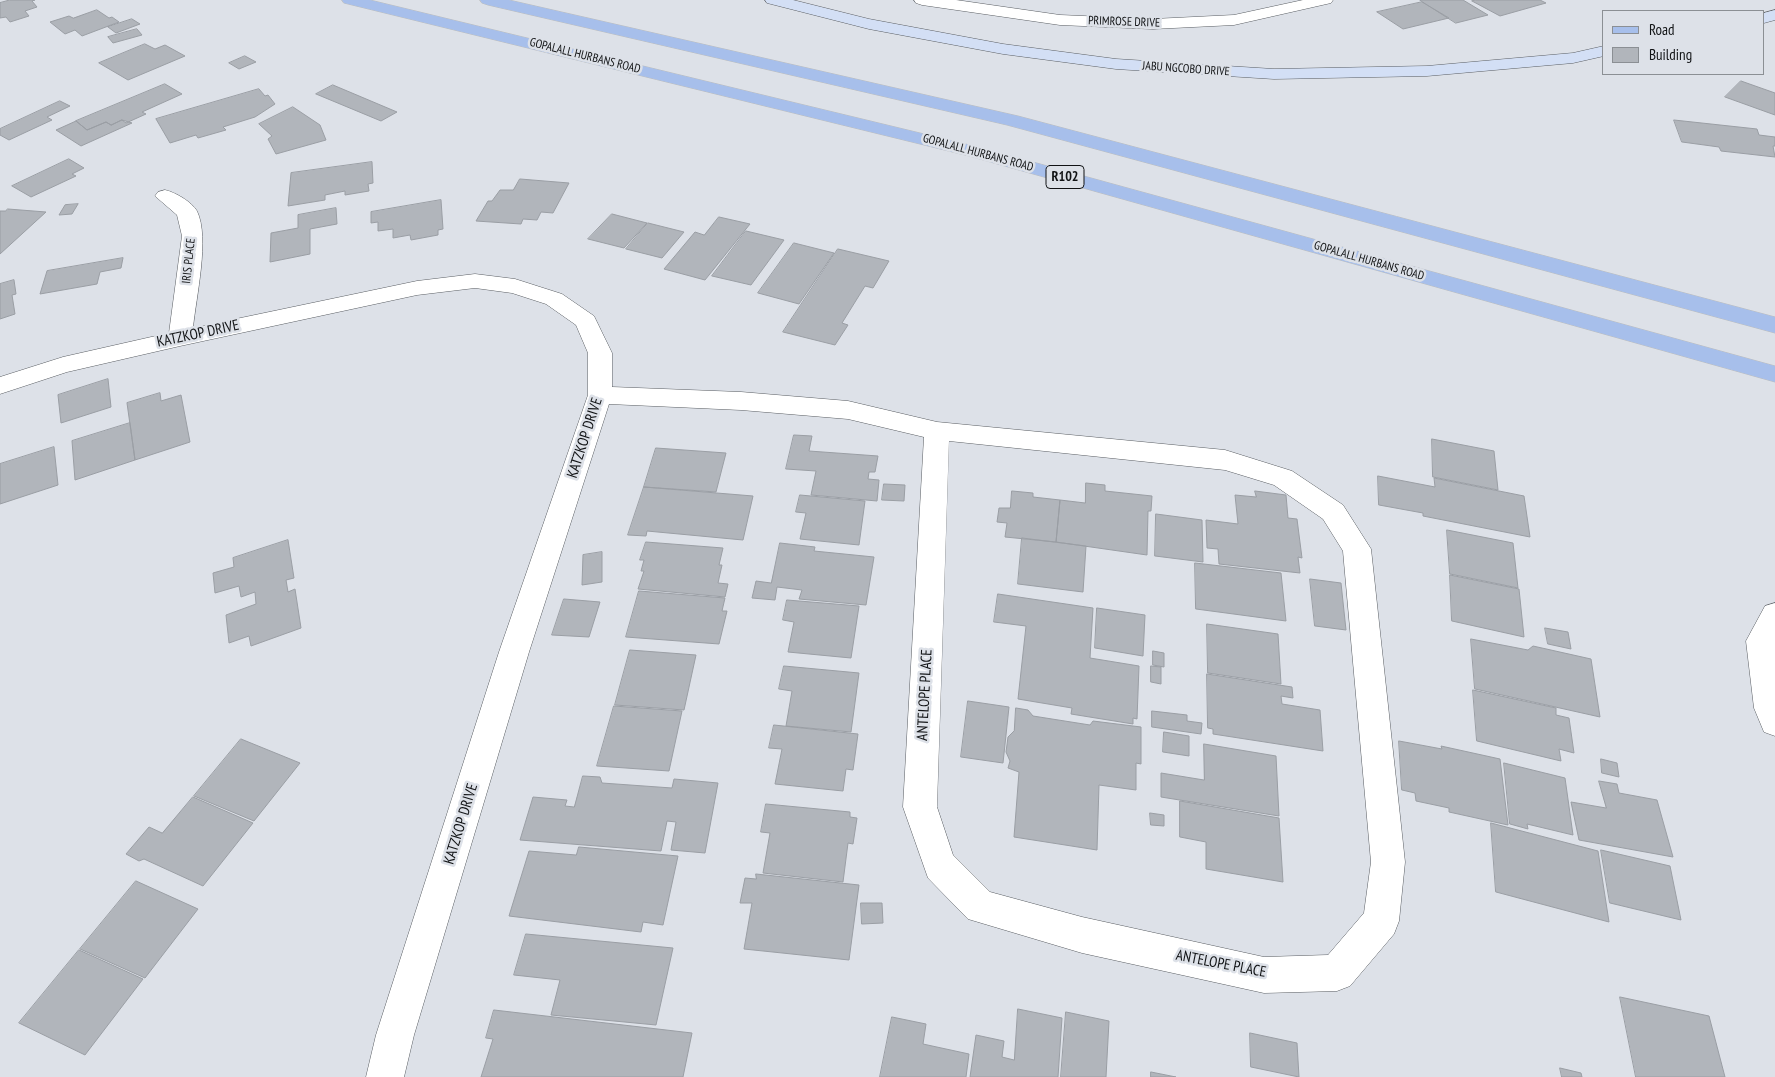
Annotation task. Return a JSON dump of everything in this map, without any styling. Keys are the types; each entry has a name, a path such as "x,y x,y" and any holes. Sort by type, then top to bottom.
{"main road":[{"name":"GOPALALL HURBANS ROAD","path":"350,0 975,152 1775,374"},
{"path":"488,0 1011,120 1775,325"},
{"name":"JABU NGCOBO DRIVE","path":"774,0 869,24 1003,49 1116,64 1264,74 1427,71 1573,58 1602,51"}],"street":[{"name":"PRIMROSE DRIVE","path":"922,0 1060,20 1153,24 1234,20 1325,0"},
{"name":"IRIS PLACE","path":"165,196 187,212 193,236 180,338"},
{"name":"KATZKOP DRIVE","path":"0,386 63,364 180,338 417,288 475,281 514,286 554,299 586,321 600,353 600,395 514,652 395,1035 385,1077"},
{"name":"ANTELOPE PLACE","path":"600,395 741,401 848,410 937,430 1225,460 1283,478 1333,512 1357,549 1388,862 1381,921 1338,973 1264,975 1082,935 980,907 940,866 920,807 937,430"},
{"path":"1775,615 1761,641 1770,708 1775,722"}],"building":[{"path":"10,0 35,0 32,1 37,7 25,11 29,16 10,22 6,17 0,18 0,3"},
{"path":"1420,0 1463,0 1488,15 1456,23"},
{"path":"1540,0 1546,3 1500,16 1472,1"},
{"path":"1422,2 1449,18 1403,29 1377,12"},
{"path":"97,10 119,22 82,36 75,30 65,34 50,22 69,16 73,18"},
{"path":"132,19 140,24 116,33 108,27"},
{"path":"137,29 142,35 113,43 108,37"},
{"path":"145,44 155,49 165,45 185,56 128,80 99,63"},
{"path":"245,56 256,62 239,69 229,63"},
{"path":"1741,81 1775,93 1775,115 1725,97"},
{"path":"165,84 182,94 142,112 146,114 126,123 122,120 111,125 106,122 87,130 76,121"},
{"path":"333,85 397,112 381,121 316,94"},
{"path":"259,89 265,96 268,95 275,104 255,117 223,127 226,130 198,138 196,135 170,143 156,119"},
{"path":"60,101 70,106 47,117 52,120 9,140 0,135 0,129"},
{"path":"293,107 320,125 326,140 276,154 268,139 272,136 259,124"},
{"path":"122,120 132,123 81,146 56,130 76,121 87,130 106,122 111,125"},
{"path":"1674,120 1757,129 1759,135 1775,137 1775,146 1773,146 1775,157 1721,151 1719,147 1682,142"},
{"path":"69,159 84,168 72,174 76,176 31,197 12,186"},
{"path":"372,162 373,183 368,184 369,191 345,195 345,191 325,195 325,200 288,206 291,173"},
{"path":"520,179 569,183 553,213 541,212 537,220 523,219 521,224 476,221 488,201 492,201 500,190 513,190"},
{"path":"441,200 443,229 438,230 438,235 411,240 410,235 393,238 393,229 378,231 378,222 371,223 371,212"},
{"path":"78,204 72,214 59,215 65,205"},
{"path":"336,208 337,224 310,229 310,254 270,262 271,233 298,228 298,215"},
{"path":"8,209 46,212 0,254 0,211"},
{"path":"612,214 647,223 624,248 588,239"},
{"path":"719,217 750,224 705,280 664,269 695,232 704,235"},
{"path":"648,223 684,232 662,258 626,249"},
{"path":"746,231 784,240 751,285 712,276"},
{"path":"794,243 834,253 799,304 758,293"},
{"path":"838,249 889,261 873,288 865,286 842,323 848,325 835,345 783,332"},
{"path":"123,258 121,268 100,272 97,284 40,294 47,271"},
{"path":"14,280 16,294 12,295 15,314 0,319 0,284"},
{"path":"108,379 111,407 61,423 58,395"},
{"path":"160,393 161,401 181,395 190,442 135,460 127,403"},
{"path":"130,423 135,460 75,480 72,441"},
{"path":"794,435 812,436 809,451 878,456 875,472 869,472 868,479 879,480 877,501 811,495 816,471 786,469"},
{"path":"1432,439 1494,451 1498,490 1433,477"},
{"path":"54,447 58,485 0,504 0,464"},
{"path":"656,448 726,453 716,492 644,487"},
{"path":"1378,476 1435,487 1434,478 1524,496 1530,537 1423,516 1423,513 1379,505"},
{"path":"1086,483 1105,485 1105,491 1152,496 1151,511 1148,511 1147,555 1056,542 1060,500 1085,503"},
{"path":"884,484 905,485 904,501 882,500"},
{"path":"644,487 753,496 743,540 647,531 646,536 628,535"},
{"path":"1012,491 1033,493 1033,497 1060,500 1056,542 1005,537 1007,523 997,522 999,508 1010,508"},
{"path":"1255,491 1286,495 1288,518 1297,519 1302,558 1298,557 1300,573 1219,564 1218,549 1207,548 1206,520 1238,524 1235,495 1256,497"},
{"path":"800,495 865,501 859,545 800,539 806,513 796,512"},
{"path":"1156,514 1202,520 1203,562 1155,556"},
{"path":"1447,530 1513,543 1518,588 1450,574"},
{"path":"1022,538 1086,546 1083,592 1018,584"},
{"path":"288,540 294,578 286,580 288,592 295,589 301,628 251,646 249,636 229,643 226,615 256,604 255,592 241,597 239,586 215,593 213,573 234,567 233,558"},
{"path":"646,542 723,548 719,565 722,565 718,583 728,584 725,597 638,589 644,571 641,571 644,560 640,560"},
{"path":"780,543 815,547 814,551 874,557 866,605 799,599 802,590 777,587 775,600 752,598 756,581 771,583"},
{"path":"602,552 602,582 582,585 583,555"},
{"path":"1195,563 1281,573 1286,621 1196,609"},
{"path":"1450,575 1519,589 1524,637 1452,621"},
{"path":"1310,579 1341,583 1346,630 1315,626"},
{"path":"639,591 725,598 722,611 727,611 719,644 626,637"},
{"path":"998,594 1093,608 1090,658 1139,666 1137,719 1133,718 1133,724 1071,714 1072,708 1018,699 1026,626 994,622"},
{"path":"564,599 600,602 589,637 552,635"},
{"path":"787,600 859,606 851,658 788,652 794,622 783,620"},
{"path":"1097,608 1145,615 1143,656 1095,648"},
{"path":"1207,624 1278,634 1281,684 1208,673"},
{"path":"1545,628 1568,632 1571,649 1548,644"},
{"path":"1471,639 1528,650 1533,646 1591,659 1600,717 1475,689"},
{"path":"630,650 696,655 684,710 615,705"},
{"path":"1153,651 1164,653 1164,667 1153,665"},
{"path":"784,666 859,673 851,732 786,726 792,691 779,689"},
{"path":"1151,666 1161,667 1161,684 1151,682"},
{"path":"1207,674 1292,687 1293,698 1281,696 1282,704 1320,710 1323,751 1213,734 1213,729 1208,728"},
{"path":"1473,690 1556,708 1556,715 1569,718 1574,753 1559,749 1561,761 1477,741"},
{"path":"968,701 1009,707 1003,763 961,757"},
{"path":"614,706 682,711 669,771 597,766"},
{"path":"1016,708 1028,710 1033,716 1090,725 1093,721 1141,727 1141,764 1136,763 1136,790 1099,785 1097,850 1014,837 1019,772 1008,768 1010,761 1006,752 1008,737 1014,731"},
{"path":"1152,711 1187,715 1187,721 1202,723 1201,734 1152,727"},
{"path":"774,725 858,734 853,770 846,769 843,791 775,784 782,749 769,748"},
{"path":"1164,732 1189,736 1189,756 1163,752"},
{"path":"241,739 300,763 254,821 194,796"},
{"path":"1399,741 1442,749 1441,746 1500,759 1508,825 1449,812 1449,808 1416,801 1415,793 1402,790"},
{"path":"1204,744 1276,756 1279,816 1161,797 1161,773 1204,780"},
{"path":"1601,759 1617,763 1619,777 1602,773"},
{"path":"1504,763 1565,778 1573,835 1527,824 1528,829 1510,824"},
{"path":"583,776 600,777 602,783 672,788 674,779 718,783 705,853 671,850 676,822 667,821 661,851 520,840 533,797 567,800 565,806 574,807"},
{"path":"1599,781 1617,784 1619,793 1657,800 1673,857 1579,840 1571,802 1606,808"},
{"path":"193,797 253,823 203,886 144,859 139,861 126,854 149,827 162,833"},
{"path":"1180,801 1279,818 1283,882 1206,869 1206,842 1180,837"},
{"path":"766,804 850,812 850,817 857,818 853,844 848,843 843,882 763,873 770,833 761,832"},
{"path":"1150,813 1164,815 1164,826 1151,825"},
{"path":"1491,823 1598,851 1609,922 1496,892"},
{"path":"579,847 678,856 663,925 643,922 641,932 509,916 529,851 576,855"},
{"path":"1601,850 1670,866 1681,920 1610,903"},
{"path":"756,874 859,885 849,960 744,949 752,903 740,903 745,878 756,879"},
{"path":"136,881 198,909 145,978 80,949"},
{"path":"861,903 882,903 883,923 862,924"},
{"path":"526,934 673,948 656,1025 551,1015 560,980 514,975"},
{"path":"79,950 143,979 85,1055 19,1023"},
{"path":"1620,997 1709,1016 1725,1077 1636,1077"},
{"path":"1018,1009 1062,1018 1058,1077 970,1077 976,1035 1004,1041 1002,1057 1014,1060"},
{"path":"494,1010 692,1033 683,1077 481,1077 493,1039 486,1038"},
{"path":"1066,1012 1109,1021 1106,1077 1061,1077"},
{"path":"892,1017 926,1024 923,1044 969,1054 966,1077 880,1077"},
{"path":"1250,1033 1297,1043 1299,1077 1251,1067"},
{"path":"1560,1068 1581,1073 1582,1077 1562,1077"},
{"path":"1151,1072 1176,1077 1151,1077"}]}
